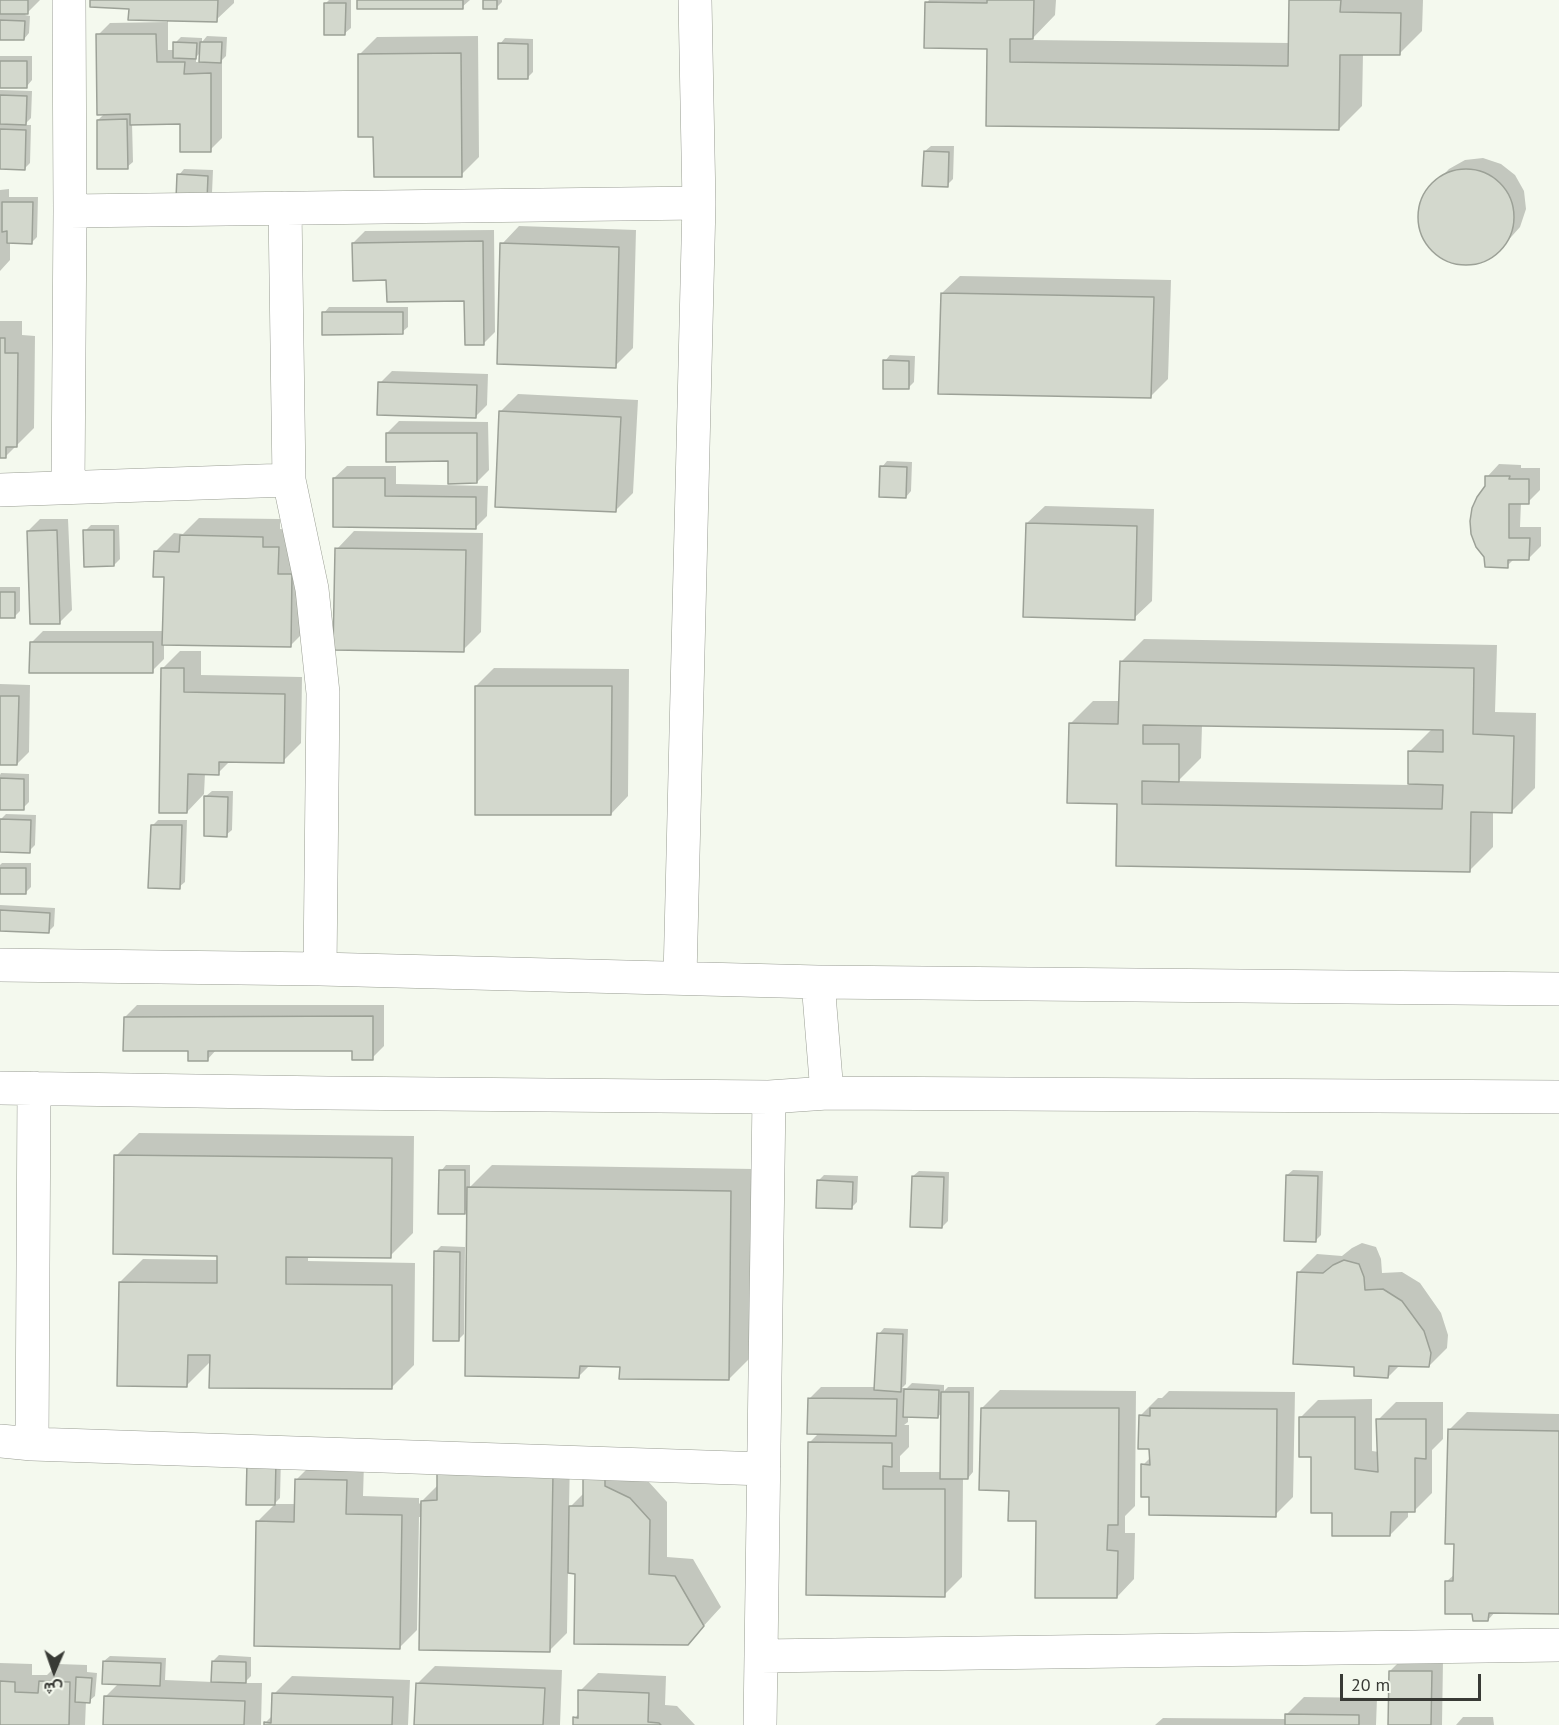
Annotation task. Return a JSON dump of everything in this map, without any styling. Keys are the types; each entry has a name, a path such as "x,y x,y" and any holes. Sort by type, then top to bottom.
{"street":[{"path":"68,487 69,0"},
{"path":"680,977 699,203 695,0"},
{"path":"70,211 699,203"},
{"path":"285,208 289,480 312,589 323,693 320,969"},
{"path":"0,490 289,480"},
{"path":"0,964 320,969 818,982 1559,989"},
{"path":"818,982 827,1093"},
{"path":"0,1088 769,1097 827,1093 1559,1097"},
{"path":"32,1444 34,1088"},
{"path":"760,1725 769,1097"},
{"path":"0,1441 32,1444 764,1469"},
{"path":"761,1656 1559,1645"}],"building":[{"path":"0,0 28,0 28,14 0,14"},
{"path":"90,0 218,0 217,22 128,20 129,9 90,7"},
{"path":"357,0 463,0 463,9 357,9"},
{"path":"483,0 497,0 497,9 483,9"},
{"path":"987,0 1034,0 1033,39 1010,39 1010,62 1288,66 1289,0 1341,0 1340,12 1401,13 1400,55 1340,55 1339,130 986,126 987,49 924,48 925,2 987,3"},
{"path":"324,3 346,3 345,35 324,35"},
{"path":"0,20 25,21 24,40 0,40"},
{"path":"96,34 156,34 157,62 185,62 184,74 211,73 211,152 180,152 180,124 130,125 130,114 97,115"},
{"path":"173,42 197,43 196,59 173,58"},
{"path":"200,42 222,42 221,63 199,62"},
{"path":"498,43 528,44 528,79 498,79"},
{"path":"461,53 462,177 374,177 373,137 358,137 358,54"},
{"path":"0,61 27,61 27,88 0,88"},
{"path":"0,95 27,96 26,125 0,124"},
{"path":"127,119 128,169 97,169 97,120"},
{"path":"0,129 26,130 25,170 0,169"},
{"path":"924,151 949,152 948,187 922,186"},
{"path":"1466,169 1484,173 1500,183 1510,199 1514,217 1510,235 1500,251 1484,261 1466,265 1448,261 1432,251 1422,235 1418,217 1422,199 1432,183 1448,173"},
{"path":"177,174 208,176 207,200 176,199"},
{"path":"2,202 33,202 32,244 7,243 7,231 2,232"},
{"path":"483,241 484,345 465,345 464,301 387,302 386,280 353,281 352,243"},
{"path":"500,243 619,247 616,368 497,364"},
{"path":"941,293 1154,297 1151,398 938,394"},
{"path":"322,312 403,312 403,334 322,335"},
{"path":"0,338 5,338 5,353 18,353 17,447 6,447 6,458 0,458"},
{"path":"883,360 909,361 909,389 883,389"},
{"path":"378,382 477,385 476,418 377,415"},
{"path":"499,411 621,417 616,512 495,507"},
{"path":"386,433 477,433 477,483 448,484 448,461 386,462"},
{"path":"880,466 907,467 906,498 879,497"},
{"path":"1485,476 1529,479 1529,504 1509,504 1509,538 1530,538 1529,560 1508,560 1508,568 1485,567 1484,557 1476,547 1471,534 1472,508 1485,486"},
{"path":"333,478 385,478 385,496 476,497 476,529 333,527"},
{"path":"1026,523 1137,526 1135,620 1023,617"},
{"path":"57,530 60,624 30,624 27,531"},
{"path":"83,530 114,530 114,566 84,567"},
{"path":"180,535 263,537 263,547 279,547 278,574 292,574 291,647 162,645 164,577 153,577 154,551 179,552"},
{"path":"335,548 466,550 464,652 333,650"},
{"path":"0,592 15,592 15,618 0,618"},
{"path":"30,642 153,642 153,673 29,673"},
{"path":"1120,661 1474,668 1473,734 1514,736 1512,813 1471,812 1470,872 1116,866 1117,804 1067,803 1069,723 1118,724","holes":["1143,725 1443,730 1443,752 1408,751 1408,784 1443,785 1442,809 1142,804 1142,781 1179,782 1179,744 1143,744"]},
{"path":"161,668 184,668 184,692 285,694 284,763 219,762 219,775 188,774 187,813 159,813"},
{"path":"475,686 612,686 611,815 475,815"},
{"path":"0,696 19,696 17,765 0,765"},
{"path":"0,778 24,779 24,810 0,810"},
{"path":"204,796 228,797 227,837 204,836"},
{"path":"0,819 31,820 30,853 0,852"},
{"path":"151,825 182,825 180,889 148,888"},
{"path":"0,868 26,868 26,894 0,894"},
{"path":"0,910 50,913 49,933 0,931"},
{"path":"373,1016 373,1060 352,1060 352,1051 208,1051 208,1061 188,1061 188,1051 123,1051 124,1017"},
{"path":"114,1155 392,1158 391,1258 286,1257 286,1284 392,1285 392,1389 209,1388 210,1355 188,1355 187,1387 117,1386 119,1282 217,1283 217,1256 113,1254"},
{"path":"439,1170 465,1170 465,1214 438,1214"},
{"path":"1286,1175 1318,1176 1316,1242 1284,1241"},
{"path":"912,1176 944,1177 942,1228 910,1227"},
{"path":"817,1180 853,1182 852,1209 816,1208"},
{"path":"467,1187 731,1191 729,1380 619,1379 620,1367 580,1366 579,1378 465,1376"},
{"path":"434,1251 460,1252 459,1341 433,1341"},
{"path":"1344,1260 1359,1264 1364,1277 1365,1290 1383,1289 1402,1301 1424,1331 1431,1353 1429,1367 1389,1366 1388,1378 1354,1376 1354,1367 1293,1364 1297,1272 1323,1273"},
{"path":"877,1333 903,1334 901,1392 874,1390"},
{"path":"904,1389 939,1390 938,1418 903,1417"},
{"path":"941,1392 969,1392 968,1479 940,1479"},
{"path":"808,1398 897,1399 896,1436 807,1434"},
{"path":"981,1408 1119,1408 1118,1525 1108,1525 1107,1550 1118,1551 1117,1598 1035,1598 1036,1521 1008,1521 1009,1491 979,1490"},
{"path":"1150,1408 1277,1409 1276,1517 1149,1515 1149,1497 1141,1497 1141,1464 1150,1465 1149,1449 1138,1449 1139,1415 1150,1416"},
{"path":"1299,1417 1355,1417 1355,1469 1378,1472 1376,1419 1426,1419 1426,1459 1415,1458 1415,1512 1391,1512 1390,1536 1332,1536 1332,1513 1311,1513 1311,1457 1299,1457"},
{"path":"1448,1429 1559,1431 1559,1614 1489,1613 1488,1621 1473,1621 1472,1614 1445,1614 1445,1581 1453,1581 1454,1544 1445,1544"},
{"path":"808,1442 892,1443 892,1467 883,1466 883,1489 945,1489 945,1597 806,1595"},
{"path":"247,1461 276,1461 275,1505 246,1505"},
{"path":"437,1473 553,1474 550,1652 419,1650 421,1501 437,1500"},
{"path":"605,1478 605,1486 630,1498 650,1520 649,1574 675,1576 704,1626 688,1645 574,1644 575,1574 568,1573 569,1506 583,1506 583,1479"},
{"path":"295,1479 347,1480 346,1514 402,1515 400,1649 254,1646 256,1521 294,1522"},
{"path":"103,1661 161,1663 160,1686 102,1684"},
{"path":"212,1661 246,1662 246,1683 211,1682"},
{"path":"1389,1671 1432,1671 1431,1725 1388,1725"},
{"path":"76,1677 92,1678 90,1703 75,1702"},
{"path":"0,1681 15,1682 15,1692 38,1693 39,1681 70,1682 69,1725 0,1725"},
{"path":"416,1683 545,1688 543,1725 414,1725"},
{"path":"578,1690 649,1693 648,1722 661,1725 573,1725 573,1717 578,1718"},
{"path":"272,1693 393,1697 392,1725 264,1725 264,1722 271,1723"},
{"path":"104,1696 245,1701 244,1725 103,1725"},
{"path":"1285,1714 1359,1715 1359,1725 1285,1725"}]}
